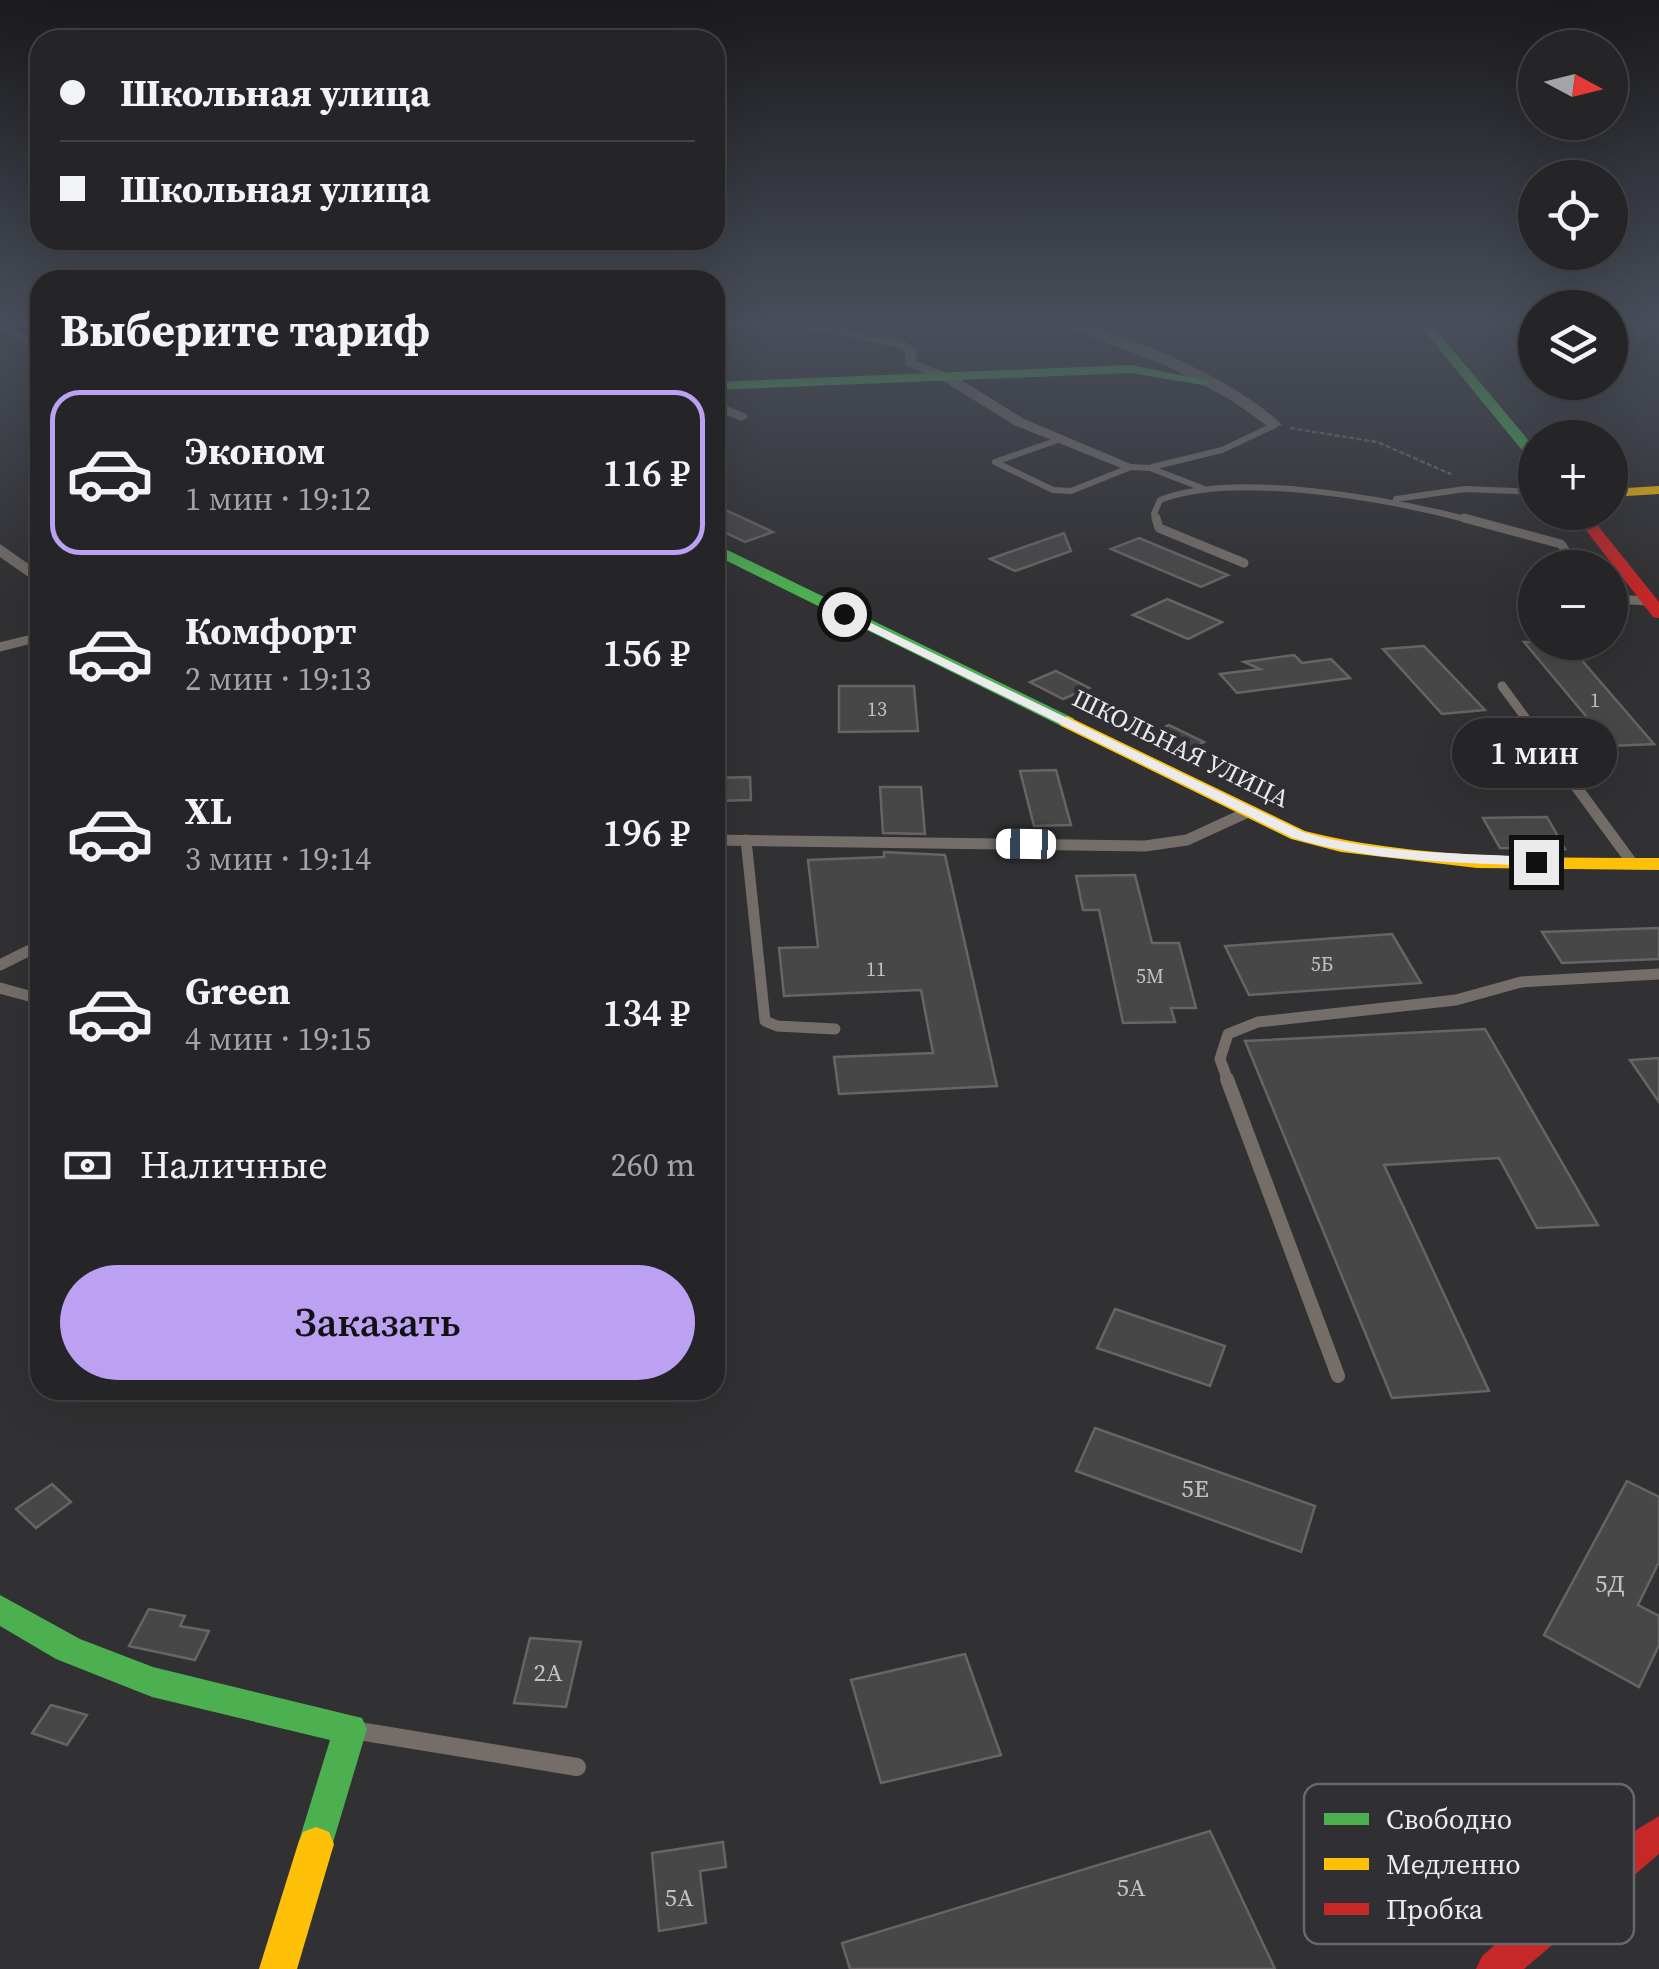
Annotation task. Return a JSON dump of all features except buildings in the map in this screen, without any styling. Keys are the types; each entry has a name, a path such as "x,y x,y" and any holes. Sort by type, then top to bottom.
{"main road":[{"path":"1500,415 1518,436"},
{"path":"1628,492 1659,490"},
{"path":"1594,530 1656,608"},
{"name":"ШКОЛЬНАЯ УЛИЦА","path":"725,554 1298,835 1334,846 1400,855 1659,864"},
{"path":"0,1609 68,1648 152,1682 350,1729 278,1969"},
{"path":"1634,1851 1659,1833"},
{"path":"1495,1969 1524,1944"}],"street":[{"path":"1007,415 1058,440 1131,466"},
{"path":"1262,415 1275,425"},
{"path":"0,550 30,572"}],"lane":[{"path":"1150,468 1222,450 1275,425"},
{"path":"1058,440 996,462 1053,490 1071,490 1131,466 1150,468 1206,490"},
{"path":"1394,500 1435,490 1482,487 1518,490"},
{"path":"1244,563 1159,528 1154,514 1160,500 1186,490 1243,488 1394,500 1560,544 1564,550"},
{"path":"1628,603 1656,608"},
{"path":"0,647 30,640"},
{"path":"1502,686 1633,864"},
{"path":"725,840 1145,846 1187,840 1248,812"},
{"path":"746,840 765,1021 777,1026 835,1028"},
{"path":"0,965 30,949"},
{"path":"1338,1376 1220,1059 1228,1034 1258,1022 1456,1000 1521,982 1659,974"},
{"path":"0,988 30,996"},
{"path":"350,1729 577,1767"}],"path":[{"path":"1275,425 1377,442 1482,487"}],"traffic: fast":[{"path":"1500,415 1518,436"},
{"path":"725,554 1067,722"},
{"path":"0,1609 68,1649 152,1682 350,1729 316,1844"}],"traffic: slow":[{"path":"1628,492 1659,490"},
{"path":"1067,722 1298,835 1341,846 1477,862 1659,864"},
{"path":"278,1969 316,1844"}],"traffic: jam":[{"path":"1593,530 1659,613"},
{"path":"1634,1851 1659,1833"},
{"path":"1495,1969 1524,1944"}],"route":[{"path":"844,614 1298,835 1334,846 1400,855 1536,862"}]}
